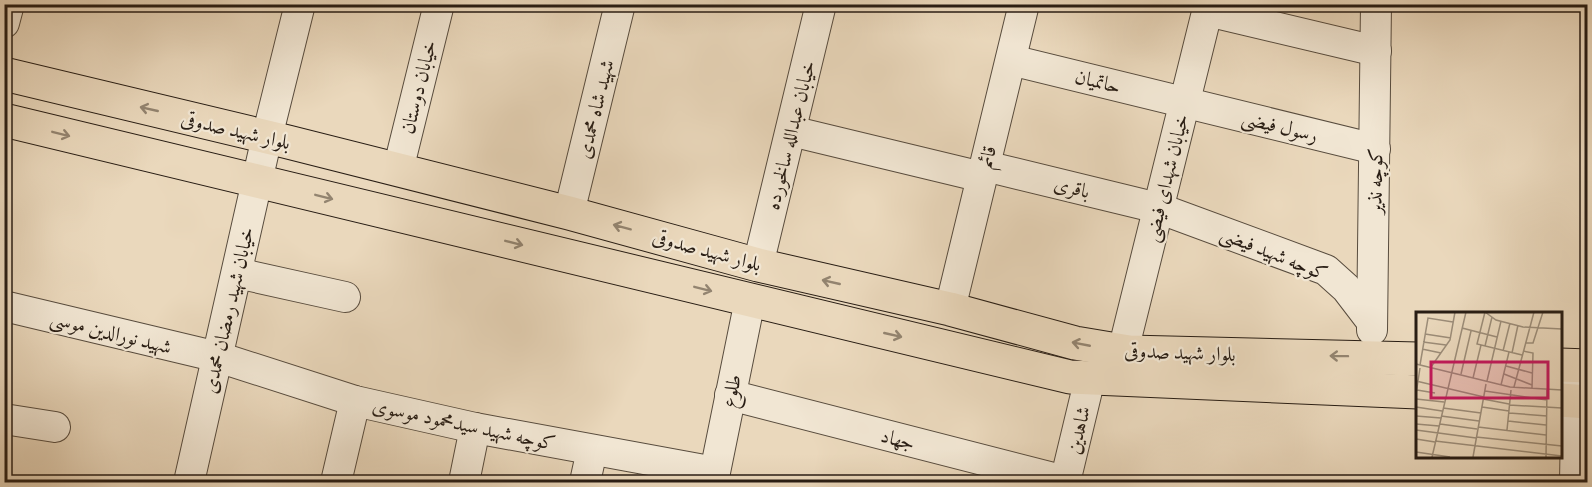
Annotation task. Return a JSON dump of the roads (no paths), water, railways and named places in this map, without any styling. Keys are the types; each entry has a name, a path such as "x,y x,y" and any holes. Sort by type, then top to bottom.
{"main road":[{"name":"بلوار شهید صدوقی","path":"4,74 267,137 569,213 758,265 950,309 1075,343 1123,351 1416,359"},
{"name":"بلوار شهید صدوقی","path":"4,120 1070,377 1416,392"},
{"path":"750,300 758,265"}],"street":[{"path":"4,23 9,4"},
{"name":"خیابان شهید رمضان محمدی","path":"189,483 267,137 300,4"},
{"name":"خیابان دوستان","path":"398,170 439,4"},
{"name":"شهید شاه محمدی","path":"569,213 620,4"},
{"name":"خیابان عبدالله سالخورده","path":"758,265 822,4"},
{"name":"قائم","path":"950,309 1024,4"},
{"name":"کوچه نذیر","path":"1371,357 1376,4"},
{"path":"1208,8 1376,51"},
{"name":"خیابان شهدای فیضی","path":"1123,351 1208,8"},
{"name":"حاتمیان","path":"1011,60 1185,102"},
{"name":"رسول فیضی","path":"1185,102 1375,149"},
{"name":"باقری","path":"791,131 1158,208"},
{"name":"کوچه شهید فیضی","path":"1158,208 1326,270 1346,288 1372,322"},
{"path":"237,273 345,297"},
{"name":"طلوع","path":"714,477 750,300"},
{"name":"شهید نورالدین موسی","path":"4,306 218,357"},
{"name":"کوچه شهید سیدمحمود موسوی","path":"218,357 355,401 714,477"},
{"path":"1575,365 1575,401 1582,446 1575,483"},
{"name":"شاهدین","path":"1067,482 1090,378"},
{"name":"جهاد","path":"730,395 1067,482"},
{"path":"336,483 355,401"},
{"path":"4,419 55,427"},
{"path":"464,483 475,428"},
{"path":"585,483 592,450"}]}
